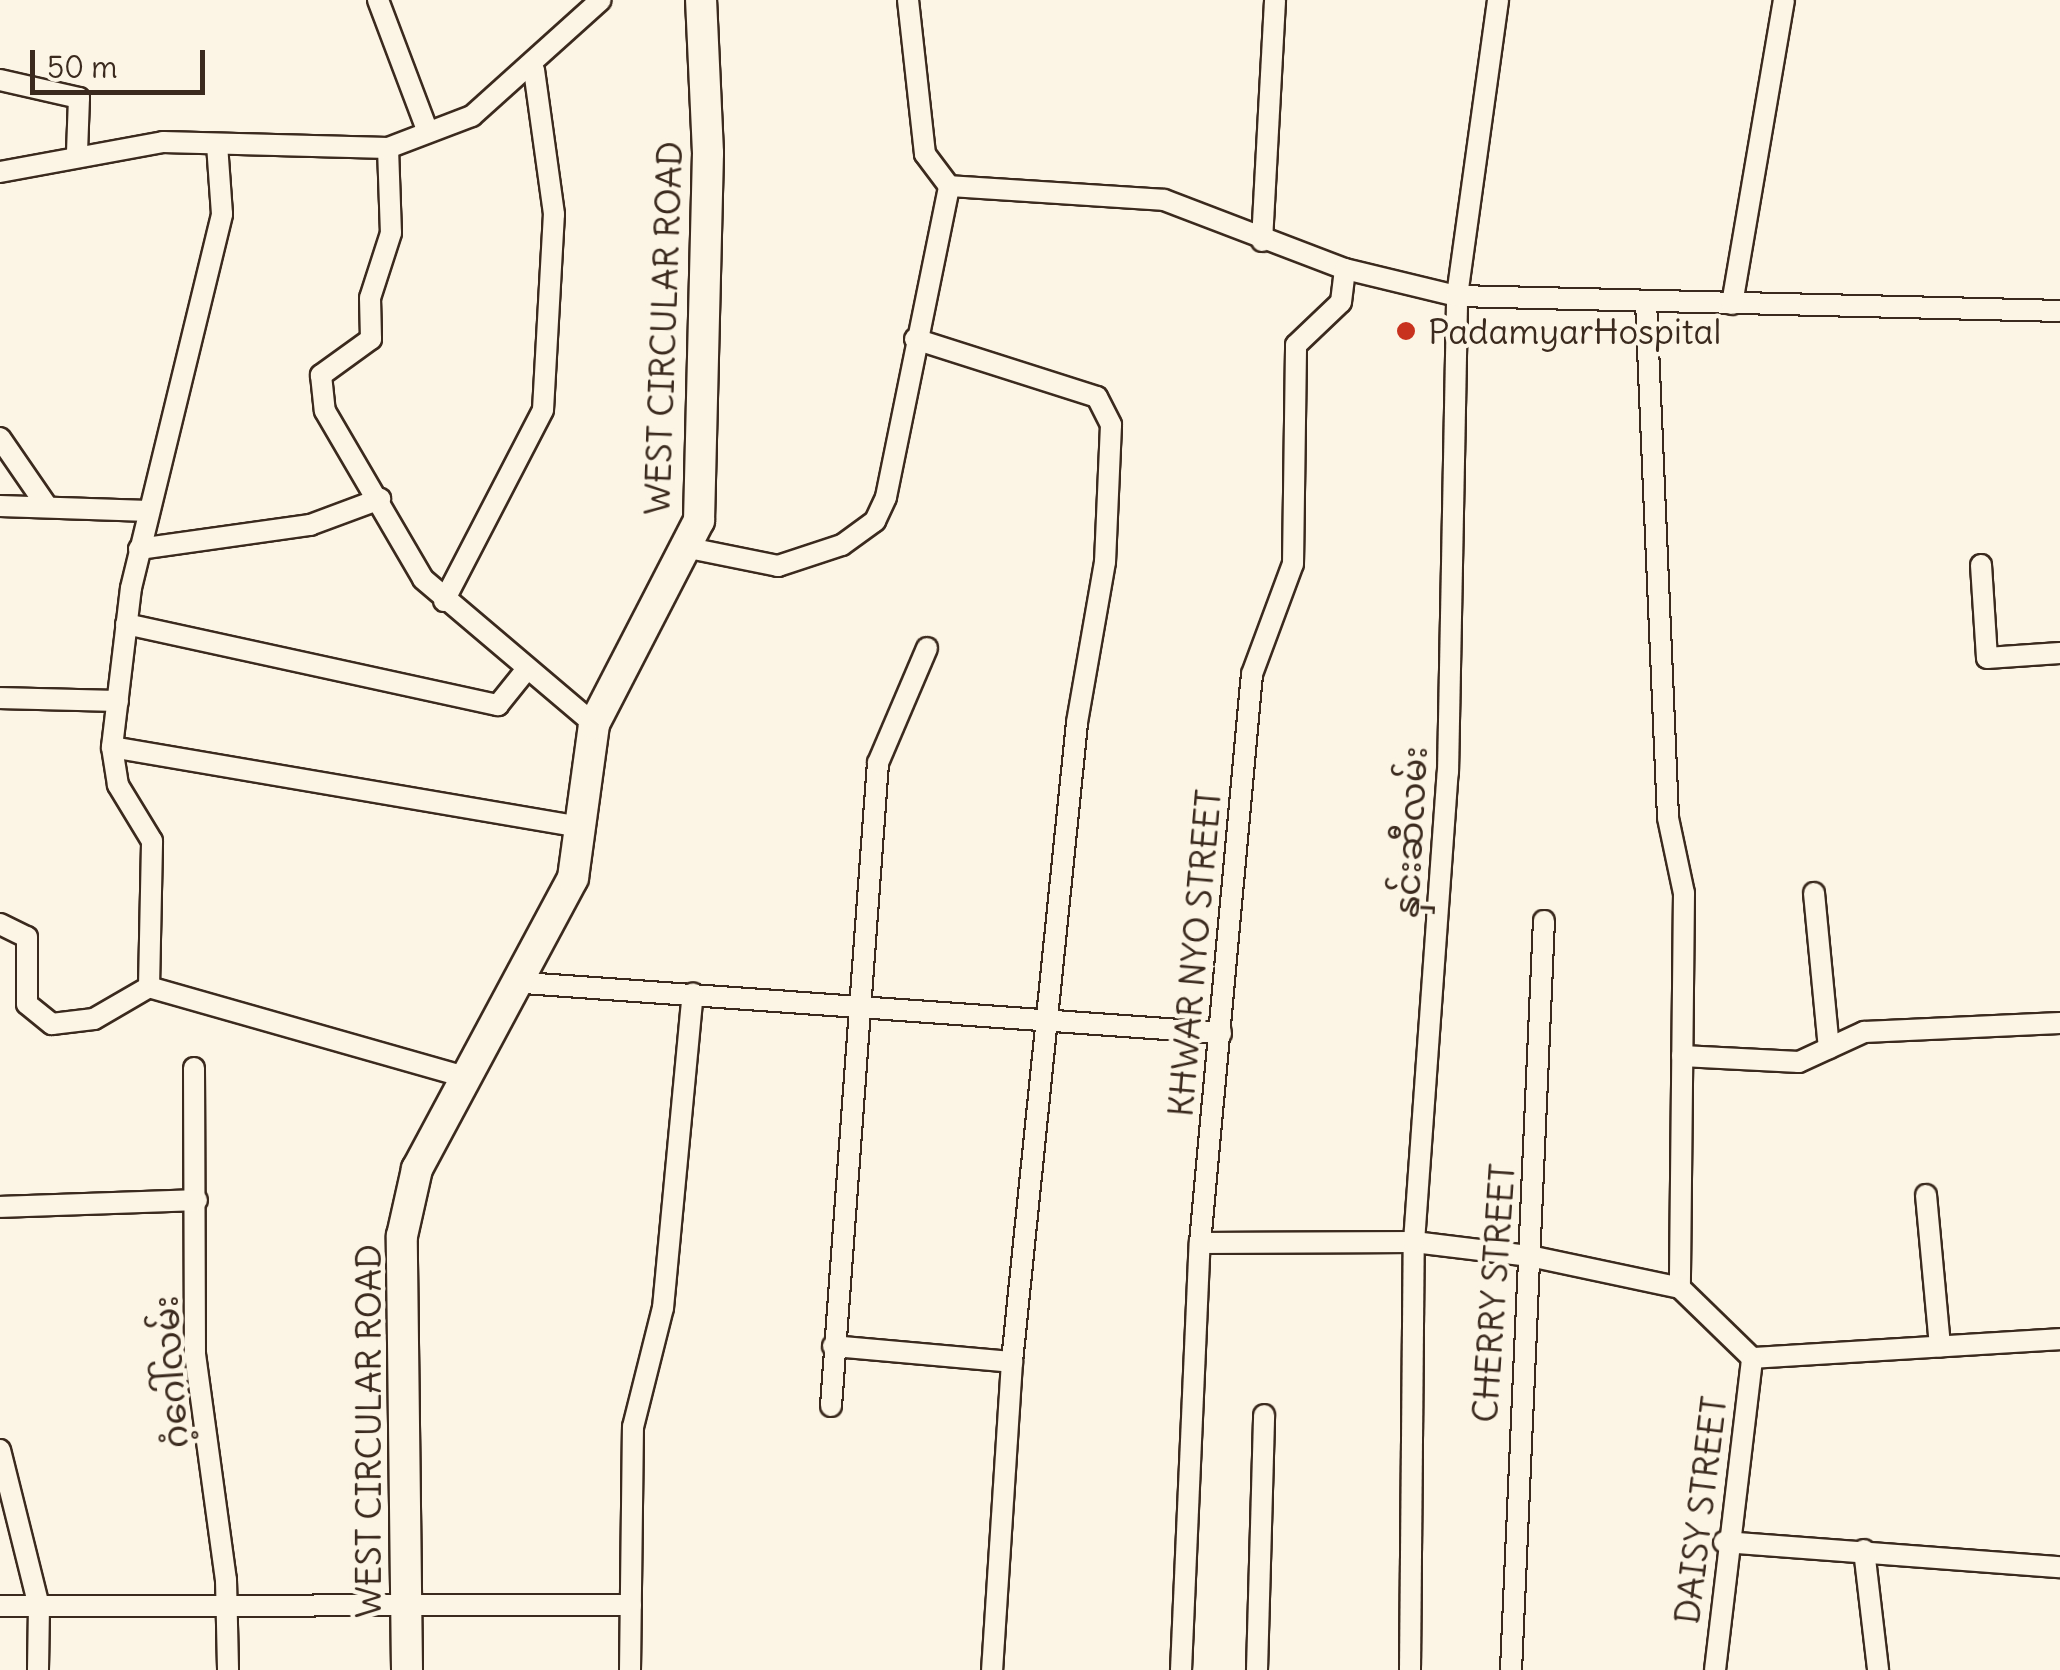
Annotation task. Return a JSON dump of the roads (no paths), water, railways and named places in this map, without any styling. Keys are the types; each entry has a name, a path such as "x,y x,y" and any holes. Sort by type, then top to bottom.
{"street":[{"path":"378,0 428,132"},
{"path":"0,172 77,152 217,145 388,148 472,116 534,69 602,0"},
{"name":"WEST CIRCULAR ROAD","path":"408,1670 402,1236 417,1170 524,982 574,878 594,724 689,548 699,521 706,337 701,0"},
{"path":"689,548 778,566 842,545 875,521 908,418 915,339 949,186 925,154 908,0"},
{"path":"1262,240 1276,0"},
{"name":"နှင်းဆီလမ်း","path":"1410,1670 1414,1242 1448,773 1457,296 1498,0"},
{"path":"1732,304 1784,0"},
{"path":"444,600 543,410 554,214 534,69"},
{"path":"0,80 79,98 77,152"},
{"path":"149,988 152,841 118,786 112,747 139,549 222,214 217,145"},
{"path":"388,148 391,234 370,298 371,339 321,376 325,411 444,600 594,724"},
{"path":"949,186 1164,200 1345,270 1457,296 2060,311"},
{"name":"KHWAR NYO STREET","path":"1181,1670 1200,1244 1252,674 1293,564 1296,345 1341,302 1345,270"},
{"path":"1646,301 1668,818 1684,893 1680,1288"},
{"path":"915,339 1098,398 1110,426 1105,562 1077,723 1012,1362 992,1670"},
{"path":"0,438 46,505"},
{"path":"139,549 310,526 380,499"},
{"path":"0,506 149,511"},
{"path":"1981,565 1987,658 2060,653"},
{"path":"126,624 498,706 526,670"},
{"path":"831,1406 856,1004 878,763 927,648"},
{"path":"0,698 118,700"},
{"path":"112,747 580,827"},
{"path":"1814,893 1829,1048"},
{"name":"CHERRY STREET","path":"1512,1670 1544,920"},
{"path":"0,924 26,937 28,1004 38,1018 84,1022 149,988 468,1078"},
{"path":"524,982 1046,1016 1221,1033"},
{"path":"630,1670 633,1426 662,1308 693,993"},
{"path":"1682,1056 1799,1062 1864,1032 2060,1023"},
{"name":"ဂံ့ဂေါ်လမ်း","path":"194,1068 195,1354 226,1603 228,1670"},
{"path":"1926,1194 1940,1346"},
{"path":"0,1207 196,1200"},
{"path":"1200,1244 1414,1242 1530,1256 1680,1288 1752,1358 2060,1339"},
{"path":"833,1346 1012,1362"},
{"name":"DAISY STREET","path":"1715,1670 1724,1542 1752,1358"},
{"path":"1257,1670 1264,1415"},
{"path":"0,1450 38,1606 38,1670"},
{"path":"1724,1542 2060,1567"},
{"path":"1864,1550 1878,1670"},
{"path":"0,1606 631,1605"}],"place":[{"name":"PadamyarHospital","path":"1406,331"}]}
